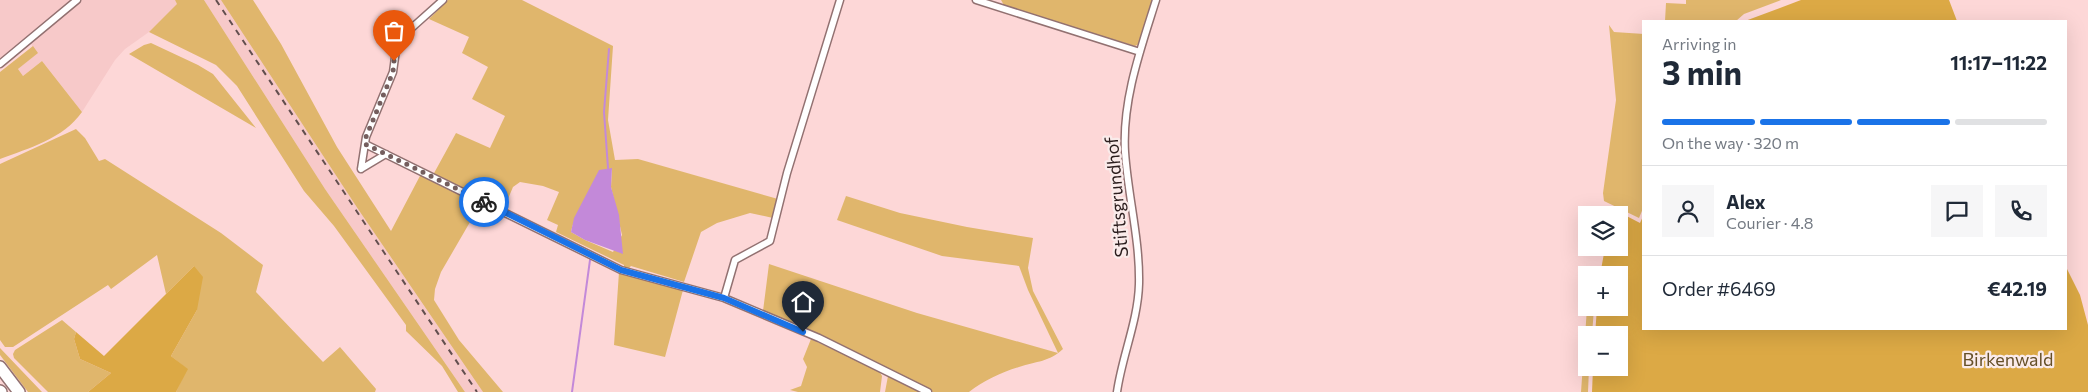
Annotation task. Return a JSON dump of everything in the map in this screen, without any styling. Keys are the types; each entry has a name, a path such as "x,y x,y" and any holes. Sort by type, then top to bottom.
{"highway":[{"path":"0,367 19,392"}],"street":[{"path":"0,64 77,0"},
{"path":"386,154 360,169 366,137 393,72 396,50 400,40 406,32 443,0"},
{"path":"724,298 735,260 770,241 806,108 840,0"},
{"path":"976,0 1140,52"},
{"name":"Stiftsgrundhof","path":"1117,392 1132,332 1138,291 1139,254 1125,150 1128,110 1140,52 1156,0"},
{"path":"365,144 621,270 724,298 819,338 928,392"}],"shaded area":[{"path":"0,0 175,0 178,4 149,32 125,49 115,60 82,112 42,61 23,76 18,69 37,53 27,38 0,59"},
{"path":"175,0 204,0 325,189 465,392 458,392 442,366 406,331 406,325 334,226 304,191 237,86 216,65 149,32 177,4"},
{"path":"204,0 221,0 358,209 483,392 465,392 325,189"},
{"path":"221,0 253,0 281,44 337,147 391,231 421,174 478,204 477,210 441,272 435,289 434,300 459,340 503,392 483,392 358,209"},
{"path":"448,0 522,0 613,46 608,120 615,160 638,159 778,199 773,218 750,213 717,223 701,232 684,282 631,266 628,269 624,268 624,265 556,232 558,225 547,220 559,192 543,186 520,182 513,187 504,208 475,192 473,195 433,175 456,133 490,148 505,116 472,99 488,67 462,53 469,37 429,19","holes":["612,169 611,187 622,235 613,252 571,232 582,205"]},
{"path":"1001,0 1154,0 1139,44 1135,46 1005,7"},
{"path":"1686,0 1781,0 1744,14 1737,20 1665,20 1666,3 1686,4"},
{"path":"1609,25 1614,32 1642,34 1642,211 1639,218 1628,213 1628,206 1614,206 1604,201 1603,193 1616,100"},
{"path":"151,43 213,74 256,128 129,54"},
{"path":"33,46 38,53 18,69 23,76 42,61 82,112 65,129 45,142 0,159 0,72"},
{"path":"76,129 85,138 99,161 105,159 221,233 263,265 256,292 323,362 340,347 376,389 375,392 176,392 187,369 171,356 197,310 194,266 166,294 157,255 111,289 108,285 13,347 5,347 0,340 0,164"},
{"path":"612,168 611,187 619,215 623,254 585,240 571,232 574,218 599,170"},
{"path":"846,196 900,213 1033,238 1028,268 1033,291 1063,349 1058,353 1028,290 1019,266 942,256 837,220"},
{"path":"769,264 917,313 1058,353 1048,359 999,374 969,392 933,392 886,367 763,311"},
{"path":"619,272 683,290 665,357 614,345"},
{"path":"1586,316 1593,316 1593,326 1586,326"},
{"path":"62,320 76,332 74,339 80,359 111,373 88,392 48,392 14,358 15,350"},
{"path":"811,339 879,371 882,376 880,392 798,392 790,390 801,386 807,367 803,359"},
{"path":"0,348 42,392 28,392 0,355"},
{"path":"888,376 893,377 923,392 885,392"},
{"path":"1582,376 1589,376 1588,392 1581,392"}],"green space":[{"path":"1801,0 1949,0 1957,20 1748,20"},
{"name":"Birkenwald","path":"1628,217 1640,223 1642,218 1642,330 2067,330 2067,269 2080,295 2088,325 2088,392 1592,392 1593,376 1628,376 1628,326 1596,326 1596,316 1628,316 1628,266 1602,266 1604,256 1628,256"},
{"path":"194,266 203,277 197,310 171,356 188,369 176,392 88,392 111,373 80,359 74,339 76,332 104,356"}],"waterway":[{"path":"608,168 604,112 609,49"},
{"path":"572,392 590,260"}],"railway":[{"path":"216,0 477,392"}],"way so far":[{"path":"394,61 393,72 366,137 365,144 484,202"}],"route":[{"path":"484,202 541,232 621,270 724,298 803,332"}]}
